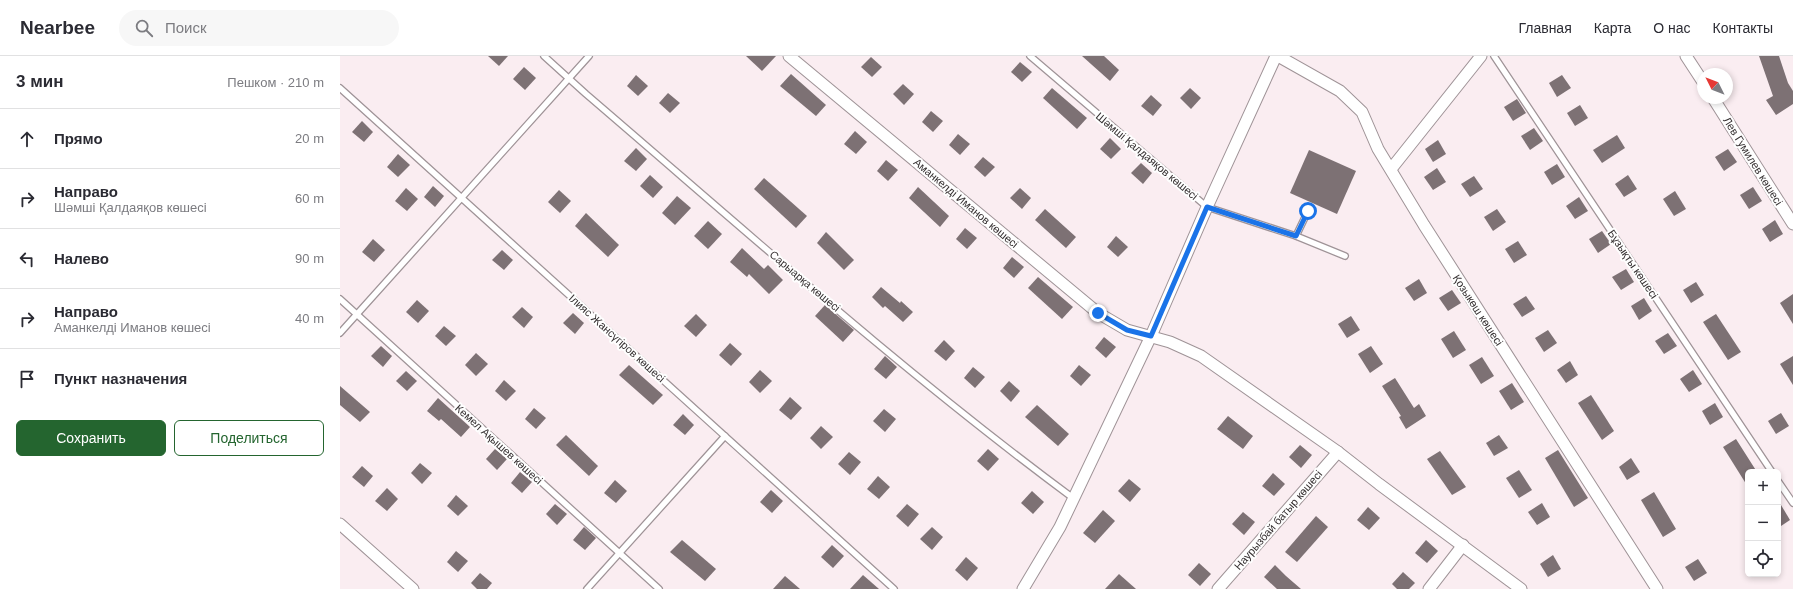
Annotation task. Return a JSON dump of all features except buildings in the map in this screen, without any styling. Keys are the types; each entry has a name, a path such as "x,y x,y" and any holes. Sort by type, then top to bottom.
{"street":[{"name":"Аманкелді Иманов көшесі","path":"789,56 1098,313 1127,330 1151,336 1201,356 1338,452 1521,589"},
{"path":"1023,589 1060,527 1074,498 1151,336 1207,207 1277,56"},
{"name":"Қозыкөш көшесі","path":"1277,56 1340,91 1362,112 1378,149 1424,225 1657,589"},
{"path":"1391,169 1481,56"},
{"path":"1686,56 1697,73"},
{"name":"Лев Гумилев көшесі","path":"1717,104 1793,224"},
{"name":"Наурызбай батыр көшесі","path":"1218,589 1338,452"},
{"path":"340,524 413,589"},
{"path":"1429,589 1463,545"}],"lane":[{"name":"Сарыарқа көшесі","path":"544,56 906,368 1000,444 1074,498"},
{"path":"340,332 589,56"},
{"name":"Шәмші Қалдаяқов көшесі","path":"1030,56 1207,207 1296,236 1345,256"},
{"name":"Бұзықты көшесі","path":"1494,56 1770,469"},
{"name":"Ілияс Жансүгіров көшесі","path":"340,88 894,589"},
{"path":"1296,236 1308,211"},
{"name":"Кемел Ақышев көшесі","path":"340,299 659,589"},
{"path":"587,589 725,436"},
{"path":"1781,485 1793,503"}],"route":[{"path":"1098,313 1127,330 1151,336 1207,207 1296,236 1308,211"}]}
